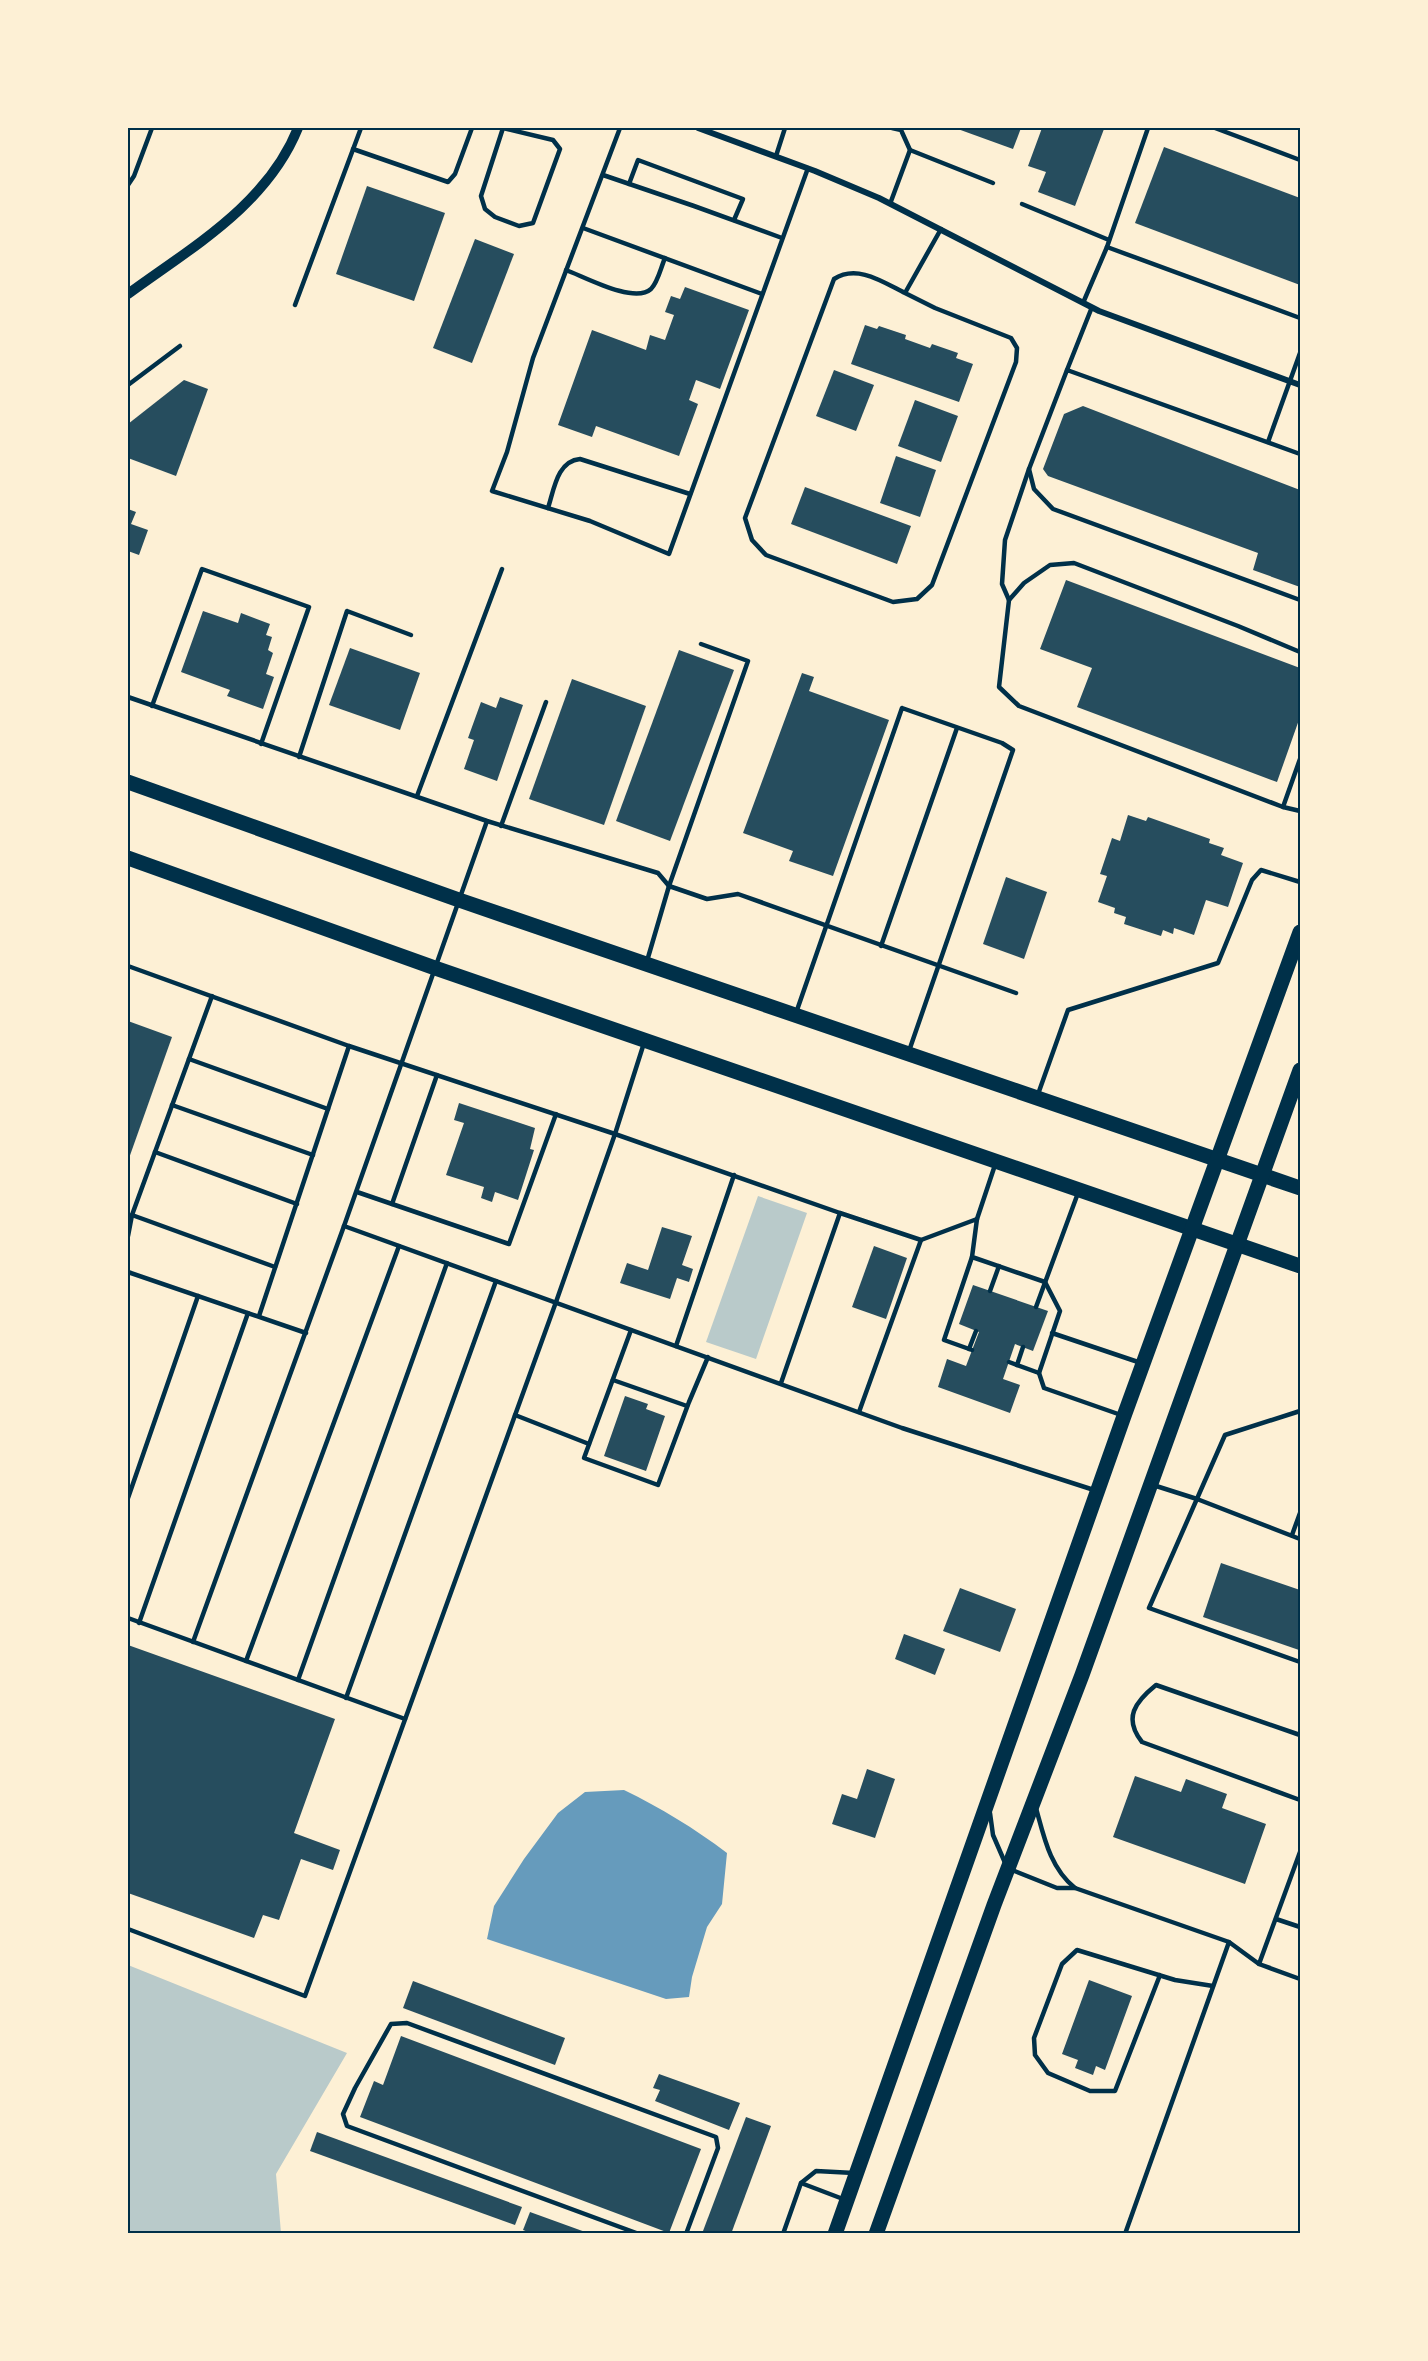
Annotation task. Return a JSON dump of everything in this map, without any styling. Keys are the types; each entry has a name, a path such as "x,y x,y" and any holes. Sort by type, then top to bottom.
{"main road":[{"path":"128,783 459,900 1300,1188"},
{"path":"128,858 435,968 1300,1266"},
{"path":"835,2234 1124,1416 1300,932"},
{"path":"876,2234 1300,1070"}],"street":[{"path":"128,294 241,209 256,195 284,158 298,128"},
{"path":"699,128 808,168 890,204 1092,308 1300,385"}],"lane":[{"path":"128,185 134,176 152,128"},
{"path":"295,305 361,128"},
{"path":"353,148 448,182 455,174 471,128"},
{"path":"503,128 553,140 560,149 533,223 519,226 495,217 485,209 481,196 503,128"},
{"path":"620,128 533,358 507,452 492,491 590,520 669,554 808,168"},
{"path":"776,156 785,128"},
{"path":"890,204 910,150 901,129 892,128"},
{"path":"1083,303 1107,246 1148,128"},
{"path":"1215,128 1300,160"},
{"path":"910,150 993,183"},
{"path":"629,184 638,160 743,199 734,220"},
{"path":"603,175 782,238"},
{"path":"1022,204 1109,240"},
{"path":"583,228 762,294"},
{"path":"906,292 940,230"},
{"path":"1107,246 1300,318"},
{"path":"566,270 622,292 642,294 653,287 665,258"},
{"path":"844,272 865,274 906,292 935,308 1011,338 1017,348 1016,362 933,585 917,599 893,602 766,555 752,540 745,518 834,279 844,272"},
{"path":"1092,308 1029,469 1005,540 1002,584 1009,600 999,687 1019,706 1283,807 1300,811"},
{"path":"128,386 180,346"},
{"path":"1268,442 1300,353"},
{"path":"1067,370 1300,454"},
{"path":"548,508 564,464 579,459 690,494"},
{"path":"1029,469 1034,489 1053,509 1300,600"},
{"path":"1009,600 1024,583 1050,564 1074,563 1300,652"},
{"path":"152,706 202,569 309,607 261,744"},
{"path":"417,796 502,569"},
{"path":"299,757 347,611 411,635"},
{"path":"646,964 669,886 748,661 700,644"},
{"path":"128,698 501,826 658,873 669,886 707,898 738,894 1016,993"},
{"path":"501,826 546,702"},
{"path":"795,1015 902,708 1002,743 1013,750 908,1053"},
{"path":"881,946 957,728"},
{"path":"1283,807 1300,759"},
{"path":"193,1642 357,1192 486,821"},
{"path":"1037,1097 1068,1010 1218,963 1252,880 1261,870 1300,882"},
{"path":"128,966 349,1046 615,1134 921,1240 977,1219"},
{"path":"128,1236 132,1215 212,996"},
{"path":"128,1929 305,1996 556,1302 615,1134 645,1040"},
{"path":"259,1316 349,1046"},
{"path":"189,1059 328,1108"},
{"path":"392,1204 437,1075"},
{"path":"172,1105 313,1155"},
{"path":"357,1192 509,1244 556,1114"},
{"path":"155,1152 297,1204"},
{"path":"976,1330 970,1349 944,1340 972,1257 977,1219 996,1162"},
{"path":"676,1346 734,1175"},
{"path":"1036,1307 1079,1190"},
{"path":"781,1383 840,1213"},
{"path":"132,1215 275,1267"},
{"path":"344,1226 902,1428 1098,1491"},
{"path":"859,1412 921,1240"},
{"path":"246,1661 399,1246"},
{"path":"972,1257 1045,1282 1060,1311 1039,1373 1044,1388 1124,1416"},
{"path":"298,1680 447,1263"},
{"path":"990,1291 999,1266"},
{"path":"128,1272 306,1333"},
{"path":"346,1698 496,1281"},
{"path":"128,1498 198,1296"},
{"path":"139,1623 248,1313"},
{"path":"631,1330 584,1458 658,1485 708,1357"},
{"path":"1052,1334 1144,1364"},
{"path":"1017,1365 1023,1347"},
{"path":"1009,1362 1039,1373"},
{"path":"613,1380 687,1406"},
{"path":"1300,1411 1225,1435 1149,1608 1300,1662"},
{"path":"515,1415 589,1444"},
{"path":"1150,1484 1197,1499 1300,1539"},
{"path":"1292,1535 1300,1514"},
{"path":"128,1618 405,1719"},
{"path":"1300,1736 1156,1685 1140,1697 1133,1713 1133,1731 1142,1742 1300,1800"},
{"path":"988,1803 993,1835 1008,1869 1057,1888 1075,1888"},
{"path":"1034,1803 1053,1861 1063,1879 1075,1888 1229,1942 1259,1964 1300,1979"},
{"path":"1259,1964 1299,1861 1300,1852"},
{"path":"1276,1919 1300,1928"},
{"path":"1125,2234 1229,1942"},
{"path":"1160,1975 1115,2091 1090,2091 1048,2073 1035,2055 1034,2038 1062,1964 1077,1950 1160,1975 1213,1986"},
{"path":"639,2234 347,2126 344,2114 354,2088 392,2024 408,2023 716,2137 717,2148 686,2234"},
{"path":"783,2234 801,2183 816,2172 857,2173"},
{"path":"801,2183 847,2200"}],"shaded area":[{"path":"758,1196 807,1213 756,1359 706,1342"},
{"path":"128,1965 347,2053 276,2174 281,2233 128,2233"}],"water":[{"path":"624,1790 677,1819 727,1853 722,1904 707,1927 692,1977 689,1997 666,1999 487,1939 494,1906 524,1859 558,1813 585,1792"}],"building":[{"path":"955,128 1021,128 1013,149"},
{"path":"1042,128 1104,129 1075,206 1038,192 1046,172 1028,166"},
{"path":"1164,147 1300,198 1300,285 1135,223"},
{"path":"367,186 445,213 414,301 336,274"},
{"path":"475,239 514,254 472,363 433,348"},
{"path":"685,287 749,310 720,389 696,380 689,400 698,404 679,456 596,426 592,437 558,425 592,330 646,350 650,335 665,340 674,315 665,312 671,296 680,299"},
{"path":"865,325 877,329 879,326 906,335 905,339 930,348 932,344 958,353 956,358 973,364 959,402 851,364"},
{"path":"834,370 874,385 856,431 816,416"},
{"path":"184,380 208,389 176,476 128,458 128,424"},
{"path":"915,400 958,416 941,462 898,446"},
{"path":"1083,406 1300,490 1300,587 1253,570 1258,553 1048,476 1043,469 1064,414"},
{"path":"896,456 936,470 920,517 880,503"},
{"path":"805,487 911,526 897,564 791,524"},
{"path":"128,509 136,512 131,524 148,530 139,555 128,551"},
{"path":"1066,580 1300,668 1300,717 1277,782 1077,707 1092,668 1040,649"},
{"path":"203,611 238,623 241,613 270,624 266,635 272,637 268,650 273,653 266,674 274,677 263,709 227,696 230,690 181,672"},
{"path":"350,648 420,673 400,730 329,705"},
{"path":"679,650 734,670 670,841 616,821"},
{"path":"802,673 814,677 809,691 889,720 833,876 789,861 793,851 743,833"},
{"path":"572,679 646,706 604,825 529,799"},
{"path":"500,697 523,705 497,781 464,769 474,740 468,738 481,702 496,708"},
{"path":"1128,815 1146,821 1148,817 1210,839 1209,843 1224,848 1221,855 1243,863 1228,907 1206,900 1194,935 1174,928 1173,934 1163,930 1161,936 1124,924 1126,917 1114,913 1115,908 1098,902 1107,876 1100,874 1112,838 1120,841"},
{"path":"1006,877 1047,892 1024,959 983,944"},
{"path":"128,1021 172,1037 128,1161"},
{"path":"459,1103 535,1128 530,1149 534,1150 518,1200 495,1192 492,1202 481,1198 484,1187 446,1175 464,1123 454,1120"},
{"path":"662,1227 692,1236 682,1265 693,1269 689,1282 677,1278 670,1299 620,1283 627,1263 648,1270"},
{"path":"874,1246 907,1258 886,1319 852,1307"},
{"path":"973,1285 1048,1311 1033,1351 1015,1344 1003,1379 1020,1385 1010,1413 938,1387 947,1359 966,1366 979,1332 959,1324"},
{"path":"625,1396 648,1404 646,1409 665,1416 646,1471 604,1456"},
{"path":"1221,1563 1300,1590 1299,1650 1203,1617"},
{"path":"960,1588 1016,1609 1000,1652 943,1631"},
{"path":"904,1634 945,1649 935,1675 895,1659"},
{"path":"128,1645 335,1719 294,1833 340,1850 333,1870 301,1859 279,1920 263,1915 254,1938 128,1893"},
{"path":"867,1769 895,1779 875,1838 832,1824 842,1794 857,1799"},
{"path":"1135,1776 1181,1792 1186,1779 1227,1794 1222,1808 1266,1824 1245,1884 1113,1837"},
{"path":"1089,1980 1132,1996 1105,2070 1096,2066 1093,2075 1075,2068 1078,2060 1062,2054"},
{"path":"413,1981 565,2038 555,2065 403,2008"},
{"path":"401,2036 701,2149 669,2233 360,2117 374,2081 383,2085"},
{"path":"659,2074 740,2103 729,2130 655,2101 660,2090 653,2088"},
{"path":"746,2117 771,2126 731,2234 710,2234 703,2231"},
{"path":"317,2132 522,2207 515,2225 310,2151"},
{"path":"530,2212 588,2234 533,2234 523,2230"}]}
